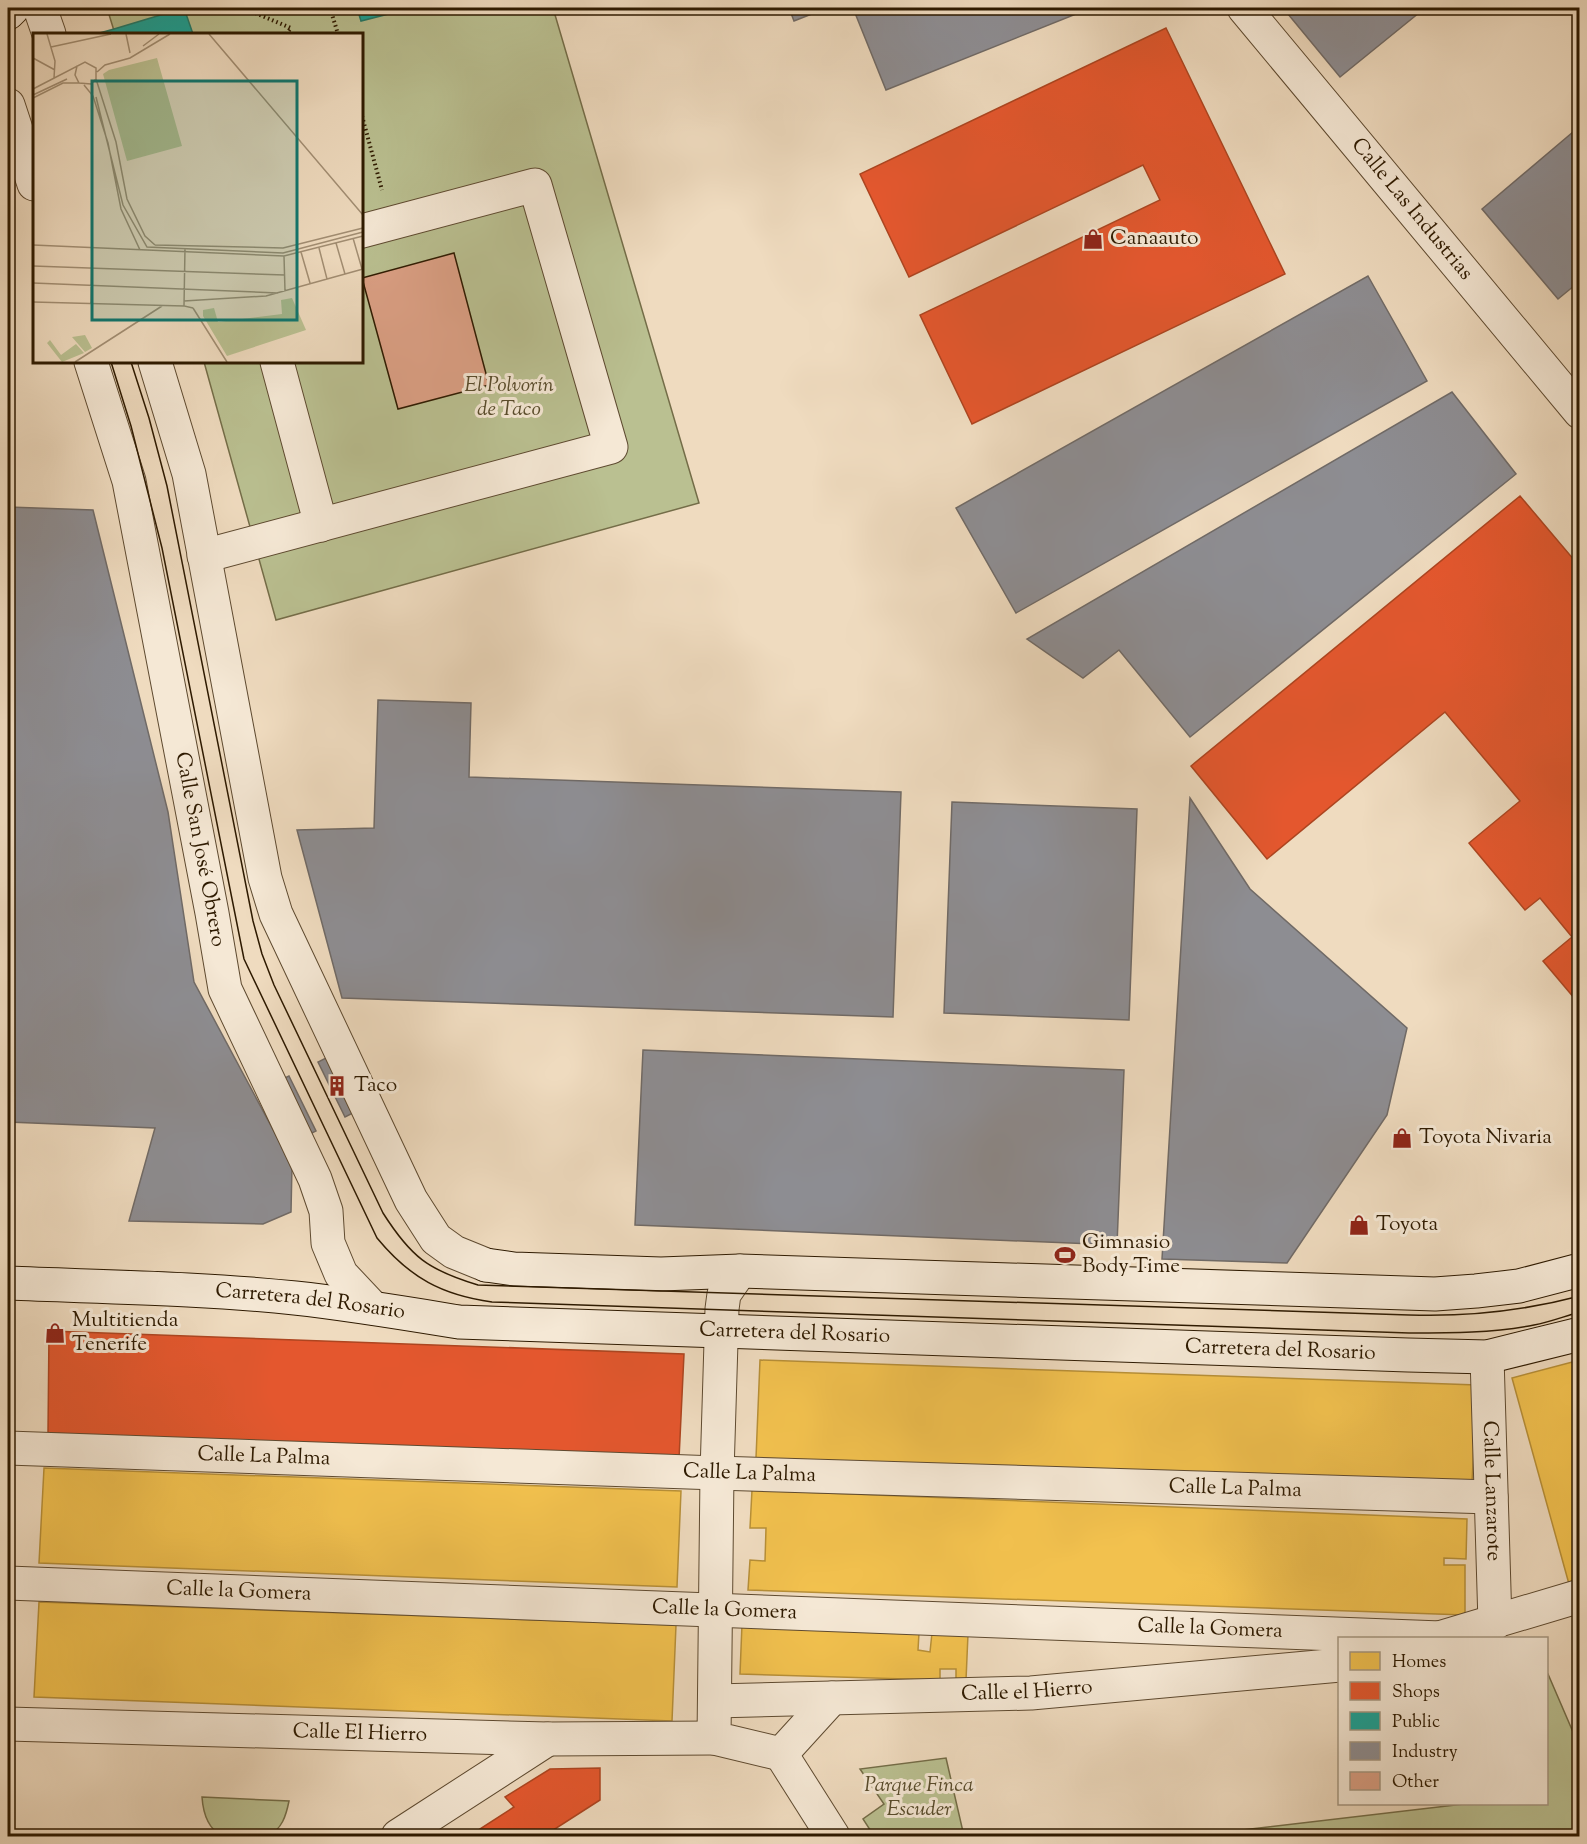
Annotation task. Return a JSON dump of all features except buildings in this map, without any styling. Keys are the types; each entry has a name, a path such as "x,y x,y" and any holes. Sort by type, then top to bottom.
{"street":[{"path":"8,13 13,8"},
{"path":"40,8 49,33"},
{"name":"Calle Las Industrias","path":"1244,8 1580,412"},
{"path":"8,105 33,181"},
{"path":"204,556 611,447 535,184 377,227"},
{"name":"Calle San José Obrero","path":"91,363 129,481 225,989 315,1179 326,1211 328,1243 341,1274 373,1308"},
{"path":"155,363 189,474 265,878 276,914 411,1200 436,1239 453,1252 486,1265 514,1269 661,1274 740,1271 1435,1294 1519,1286 1580,1270"},
{"path":"277,363 321,525"},
{"path":"714,1738 721,1332 724,1294 740,1271"},
{"name":"Carretera del Rosario","path":"8,1283 206,1291 295,1298 459,1322 1487,1357 1580,1334"},
{"name":"Calle Lanzarote","path":"1487,1357 1495,1623"},
{"name":"Calle La Palma","path":"8,1448 1491,1497"},
{"name":"Calle la Gomera","path":"8,1583 1413,1637"},
{"path":"1444,1637 1580,1596"},
{"path":"1177,1680 1195,1664 1197,1644 1194,1629"},
{"name":"Calle el Hierro","path":"715,1701 1031,1693 1338,1665"},
{"path":"832,1698 781,1754 833,1836"},
{"name":"Calle El Hierro","path":"8,1724 548,1739 714,1738 781,1754"},
{"path":"398,1836 548,1739"}],"path":[{"path":"243,8 291,28 286,33"},
{"path":"330,8 338,33"},
{"path":"363,120 369,141 377,227"},
{"path":"363,141 369,141"}],"green space":[{"name":"El Polvorín de Taco","path":"107,8 553,8 699,503 276,620 204,363 363,363 363,33 115,33"},
{"path":"1548,1674 1579,1746 1579,1836 1191,1836 1455,1805 1548,1805"},
{"name":"Parque Finca Escuder","path":"946,1758 964,1836 874,1836 863,1819 884,1804 860,1769"},
{"path":"202,1797 289,1801 283,1822 268,1836 222,1836 213,1829 207,1819"}],"tram line":[{"path":"111,363 131,426 162,548 244,959 377,1238 389,1252 415,1274 458,1295 492,1302 1409,1333 1503,1330 1540,1324 1580,1312"},
{"path":"131,363 167,486 253,921 262,954 274,985 383,1213 403,1241 422,1260 446,1274 478,1285 1409,1315 1495,1312 1537,1306 1580,1296"}],"place":[{"name":"Canaauto","path":"1093,239"},
{"name":"Taco","path":"337,1086"},
{"name":"Toyota Nivaria","path":"1402,1138"},
{"name":"Toyota","path":"1359,1225"},
{"name":"Gimnasio Body Time","path":"1065,1255"},
{"name":"Multitienda Tenerife","path":"55,1333"}]}
